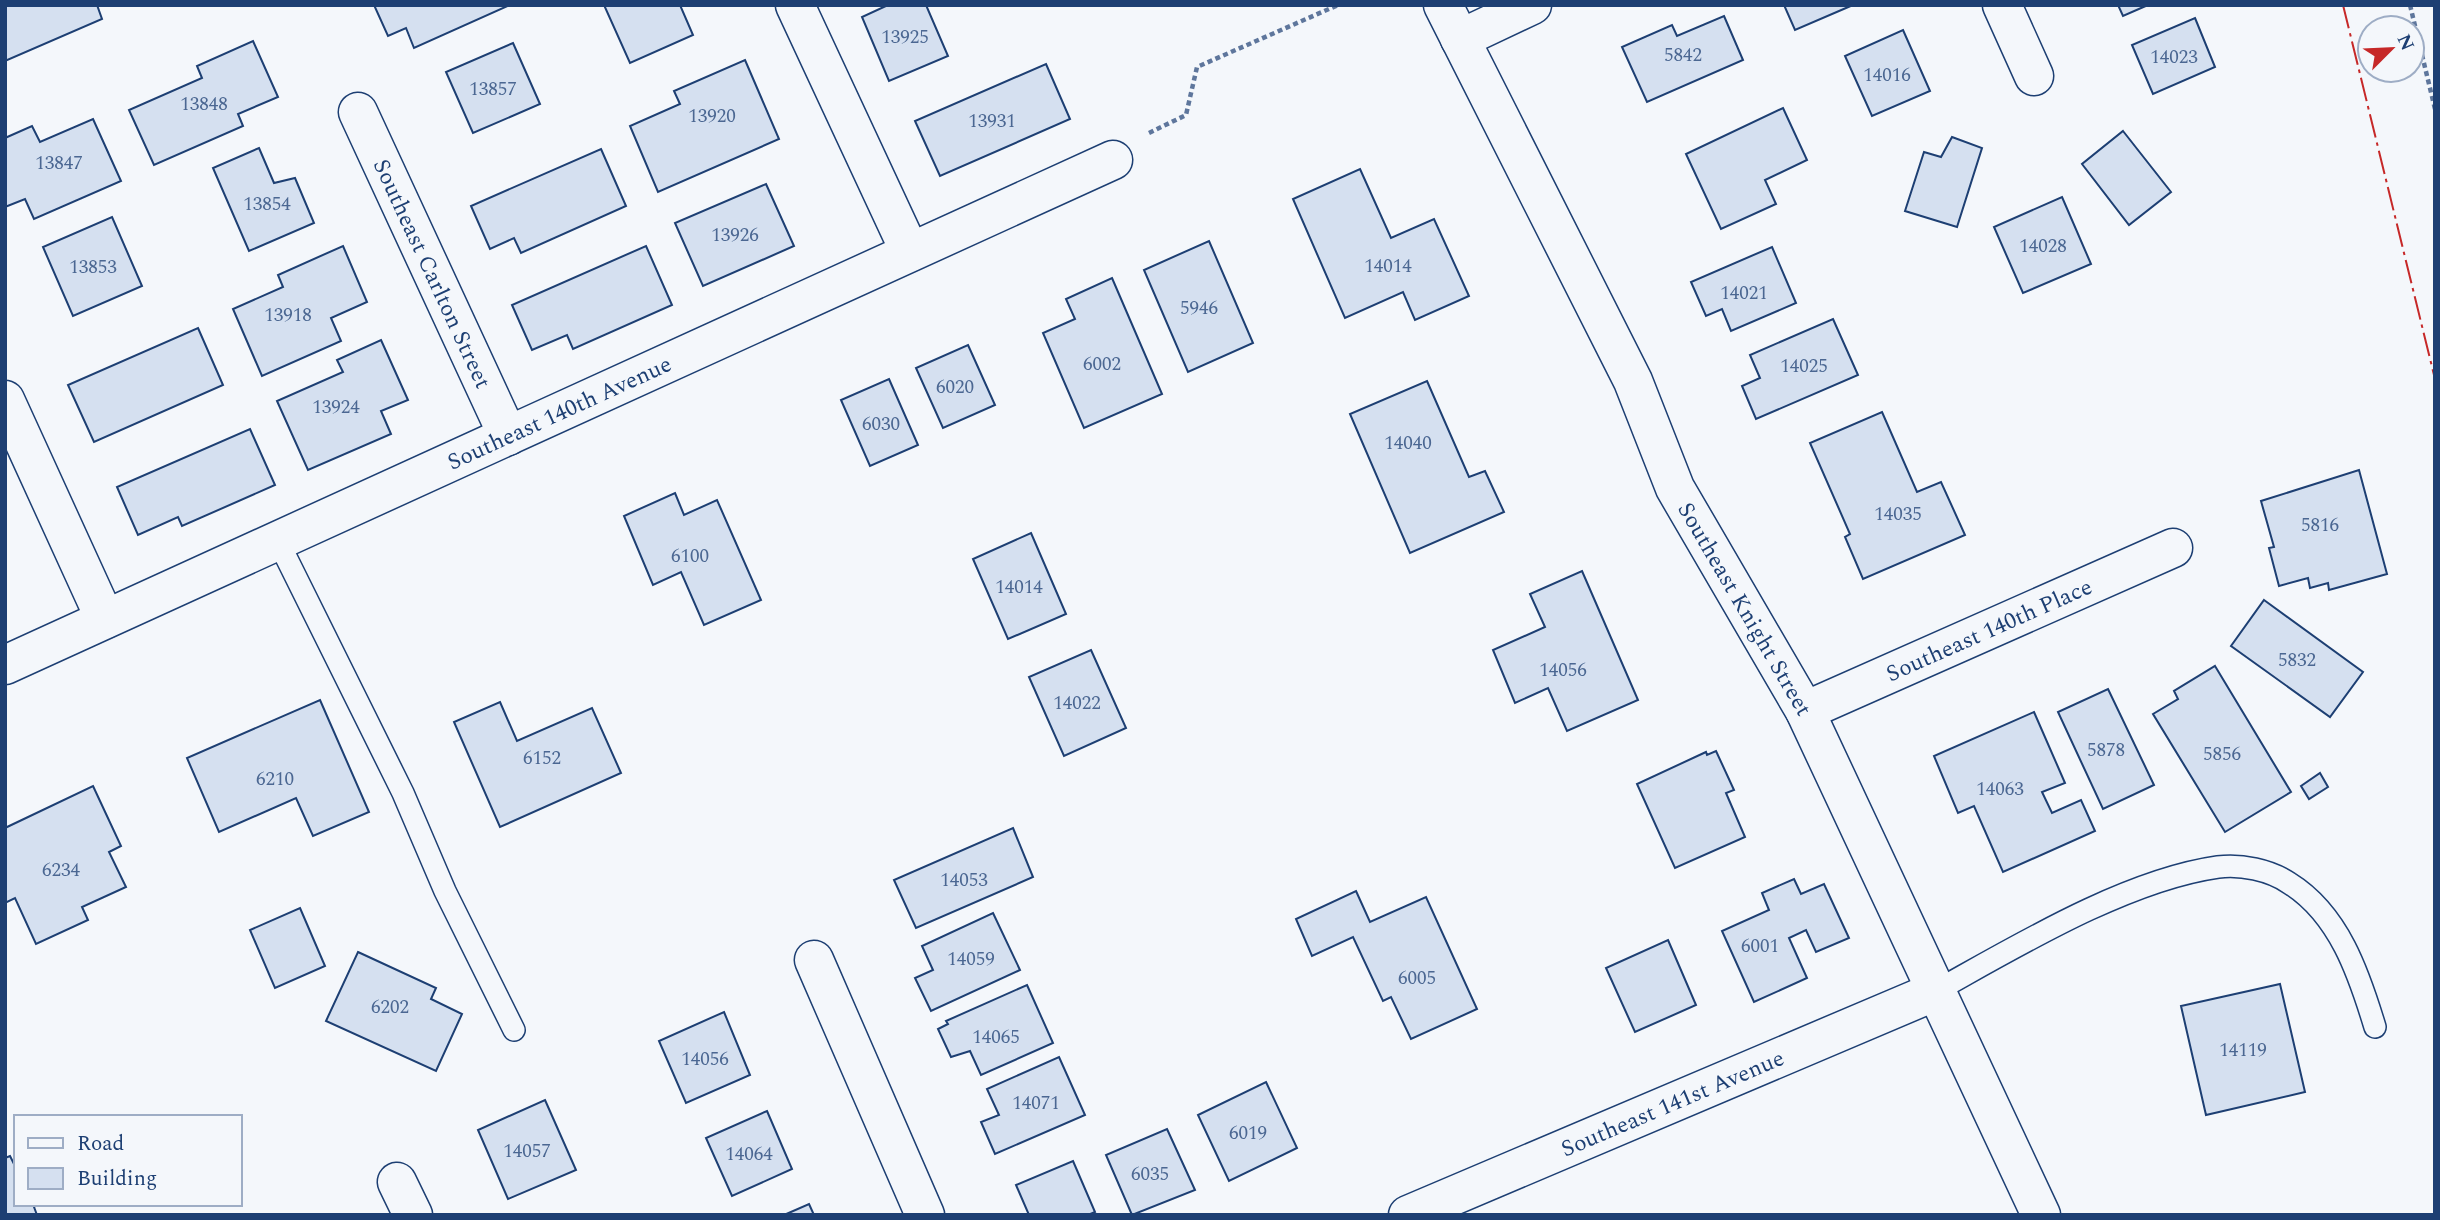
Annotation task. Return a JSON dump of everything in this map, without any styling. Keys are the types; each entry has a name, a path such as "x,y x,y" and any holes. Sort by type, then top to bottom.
{"street":[{"path":"796,5 910,253"},
{"path":"1451,22 1532,5"},
{"path":"2002,5 2034,76"},
{"name":"Southeast Knight Street","path":"1451,22 1633,381 1675,488 1805,711 2041,1215"},
{"name":"Southeast Carlton Street","path":"358,112 508,436"},
{"name":"Southeast 140th Avenue","path":"5,665 1113,160"},
{"path":"5,400 105,620"},
{"name":"Southeast 140th Place","path":"1805,711 2173,548"},
{"path":"814,960 925,1215"},
{"name":"Southeast 141st Avenue","path":"1409,1215 1936,991"}],"lane":[{"path":"278,541 514,1030"},
{"path":"1936,991 2137,887 2219,867 2256,869 2289,883 2319,909 2343,941 2362,986 2375,1027"}],"path":[{"path":"1113,160 1156,128 1186,115 1197,67 1338,5"},
{"path":"2410,5 2435,109"}],"building":[{"path":"5,5 97,5 102,19 5,61"},
{"path":"374,5 510,5 414,48 406,28 388,36"},
{"path":"604,5 680,5 693,35 630,63"},
{"path":"888,5 926,5 948,56 889,81 862,17"},
{"path":"1784,5 1853,5 1795,30"},
{"path":"2118,5 2148,5 2123,16"},
{"path":"1724,16 1743,60 1647,102 1622,47 1672,25 1677,36"},
{"path":"2195,18 2215,67 2153,94 2132,45"},
{"path":"1903,30 1930,91 1872,116 1845,56"},
{"path":"253,41 278,97 238,114 243,126 154,165 129,110 202,78 197,66"},
{"path":"513,43 540,104 473,133 446,72"},
{"path":"745,60 779,139 658,192 630,126 680,104 674,91"},
{"path":"1046,64 1070,119 940,176 915,121"},
{"path":"1783,108 1807,160 1765,180 1776,204 1721,229 1686,154"},
{"path":"93,119 121,181 34,219 25,199 5,207 5,138 32,126 40,142"},
{"path":"2123,131 2171,192 2129,225 2082,164"},
{"path":"1952,137 1982,148 1957,227 1905,211 1924,152 1941,157"},
{"path":"259,148 274,183 295,178 314,223 249,251 213,168"},
{"path":"601,149 626,206 521,253 514,238 490,249 471,206"},
{"path":"1360,169 1391,238 1434,219 1469,296 1415,320 1403,292 1345,318 1293,199"},
{"path":"766,184 794,246 703,286 675,223"},
{"path":"2062,197 2091,264 2023,293 1994,227"},
{"path":"112,217 142,286 73,316 43,247"},
{"path":"1209,241 1253,343 1188,372 1144,270"},
{"path":"343,246 367,302 331,318 341,341 262,376 233,309 283,287 278,275"},
{"path":"646,246 672,305 573,349 567,335 532,350 512,305"},
{"path":"1772,247 1796,303 1731,331 1722,309 1706,316 1691,282"},
{"path":"1112,278 1162,394 1084,428 1043,333 1075,319 1066,299"},
{"path":"1833,319 1858,375 1756,419 1742,386 1760,378 1750,355"},
{"path":"198,328 223,385 94,442 68,385"},
{"path":"381,340 408,400 381,411 391,434 308,470 277,401 343,372 337,360"},
{"path":"968,345 995,405 943,428 916,368"},
{"path":"889,379 918,445 870,466 841,400"},
{"path":"1427,381 1469,477 1485,471 1504,512 1410,553 1350,414"},
{"path":"1882,412 1917,492 1941,482 1965,535 1863,579 1845,537 1850,534 1810,443"},
{"path":"250,429 275,485 182,526 178,517 138,535 117,487"},
{"path":"2359,470 2387,574 2329,590 2328,583 2310,588 2308,578 2279,586 2269,548 2274,547 2261,501"},
{"path":"675,493 684,515 717,500 761,600 704,625 681,572 653,585 624,516"},
{"path":"1031,533 1066,614 1008,639 973,559"},
{"path":"1582,571 1638,700 1567,731 1548,688 1515,703 1493,650 1545,627 1530,594"},
{"path":"2264,600 2363,672 2330,717 2231,646"},
{"path":"1091,650 1126,728 1064,756 1029,677"},
{"path":"2215,666 2291,792 2225,832 2153,714 2178,699 2174,691"},
{"path":"2108,689 2154,785 2103,809 2058,712"},
{"path":"320,700 369,812 313,836 296,798 219,832 187,758"},
{"path":"500,702 517,741 592,708 621,773 500,827 454,722"},
{"path":"2034,712 2065,783 2042,792 2052,813 2081,800 2095,831 2003,872 1974,806 1958,813 1934,756"},
{"path":"1716,751 1734,790 1726,793 1745,837 1675,868 1637,784 1706,752 1707,755"},
{"path":"2320,773 2328,787 2309,799 2301,786"},
{"path":"93,786 121,846 109,852 126,887 82,907 88,920 36,944 15,898 5,903 5,828"},
{"path":"1013,828 1033,877 916,928 894,880"},
{"path":"1794,879 1801,894 1824,884 1849,938 1816,952 1806,930 1789,938 1807,978 1754,1002 1722,931 1769,910 1762,893"},
{"path":"1356,891 1370,922 1426,897 1477,1009 1411,1039 1391,997 1383,1001 1353,937 1312,956 1296,919"},
{"path":"300,908 325,966 275,988 250,930"},
{"path":"993,913 1020,970 931,1011 915,978 933,970 922,946"},
{"path":"1668,940 1696,1005 1635,1032 1606,968"},
{"path":"358,952 436,988 431,999 462,1014 436,1071 326,1021"},
{"path":"2280,984 2305,1092 2206,1115 2181,1006"},
{"path":"1027,985 1053,1043 981,1075 970,1051 951,1057 938,1029 948,1024 946,1021"},
{"path":"724,1012 750,1075 686,1103 659,1041"},
{"path":"1059,1057 1085,1115 995,1154 981,1122 999,1115 987,1089"},
{"path":"1266,1082 1297,1148 1229,1181 1198,1115"},
{"path":"545,1100 576,1170 508,1199 478,1130"},
{"path":"767,1111 792,1169 732,1196 706,1138"},
{"path":"1167,1129 1195,1190 1132,1215 1106,1155"},
{"path":"10,1156 14,1164 14,1206 36,1206 37,1215 5,1215 5,1158"},
{"path":"1073,1161 1095,1212 1088,1215 1029,1215 1016,1185"},
{"path":"809,1204 814,1215 784,1215"}],"power":[{"path":"2343,5 2435,379"}]}
